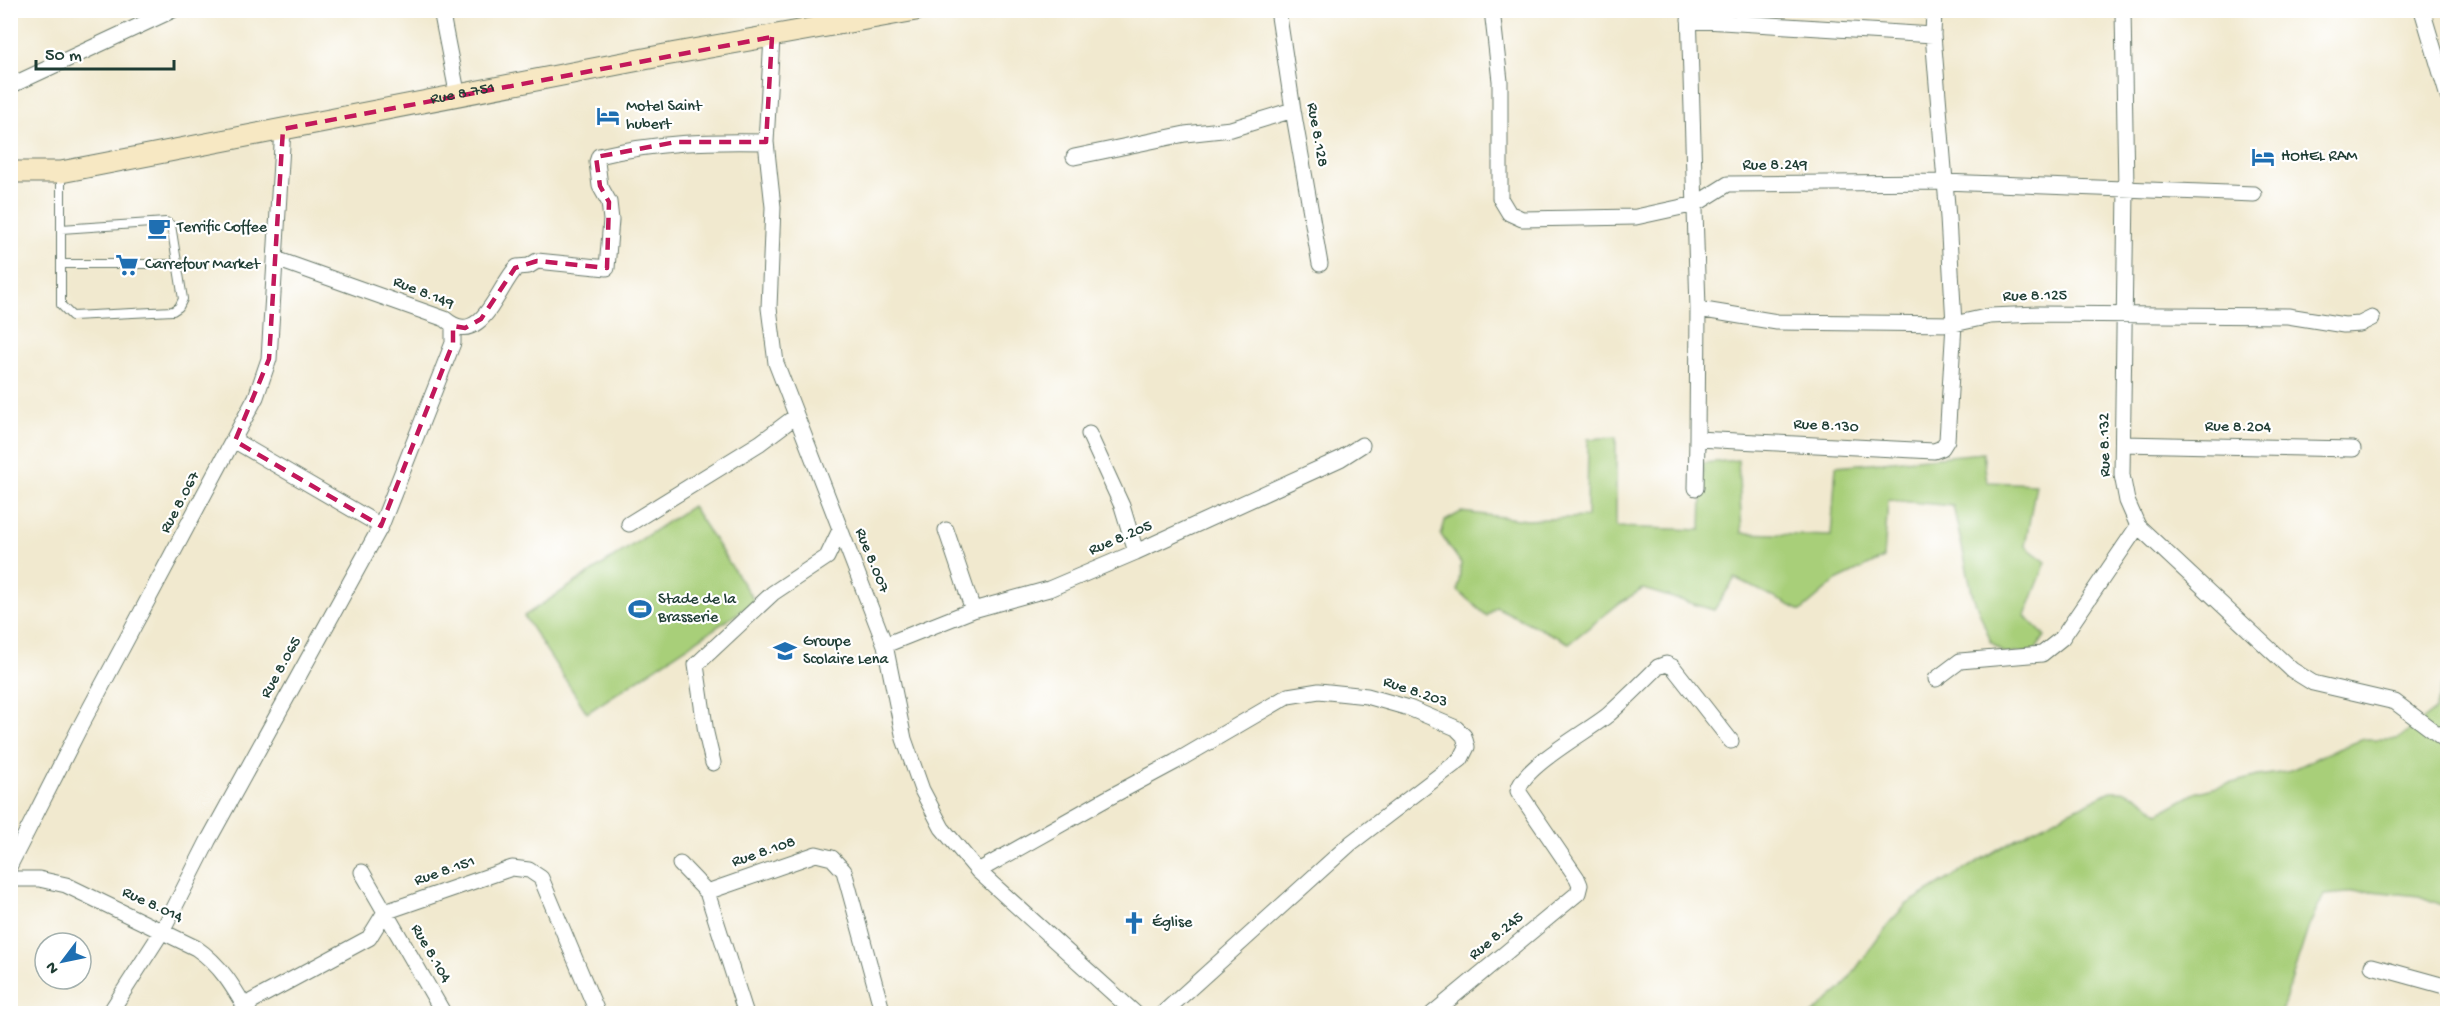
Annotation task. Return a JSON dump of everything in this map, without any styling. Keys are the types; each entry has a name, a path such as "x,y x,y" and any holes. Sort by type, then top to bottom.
{"main road":[{"name":"Rue 8.751","path":"10,172 61,172 458,97 665,55 772,38 916,10"}],"street":[{"path":"10,86 173,10"},
{"path":"441,10 458,97"},
{"name":"Rue 8.128","path":"1278,10 1320,264"},
{"name":"Rue 8.249","path":"1492,10 1500,81 1500,198 1509,213 1522,219 1636,217 1696,204 1728,184 1944,183 2254,194"},
{"name":"Rue 8.130","path":"1697,439 1934,451 1942,448 1947,441 1954,324 1933,35 1934,10"},
{"name":"Rue 8.132","path":"2124,10 2126,189 2122,475 2127,501 2139,526 2292,670 2313,683 2395,702 2448,742"},
{"path":"2422,10 2448,97"},
{"path":"1696,488 1698,309 1689,15 1933,35"},
{"name":"Rue 8.007","path":"772,38 766,142 773,207 769,308 776,363 885,645 904,739 922,790 942,828 978,871 1136,1014"},
{"path":"1074,157 1185,134 1231,129 1293,110"},
{"name":"Rue 8.067","path":"10,865 80,727 235,441 256,397 269,359 284,129"},
{"name":"Rue 8.149","path":"276,259 445,319 453,326 465,328 481,319 517,267 529,266 537,261 607,268 611,220 609,202 600,186 597,162 599,156 637,147 676,142 766,142"},
{"name":"Rue 8.125","path":"1698,309 1777,322 1954,324 1990,316 2057,314 2288,316 2344,325 2360,324 2372,318"},
{"name":"Rue 8.065","path":"109,1014 163,930 208,841 381,526 453,343 453,326"},
{"path":"629,524 760,443 796,416"},
{"path":"1089,434 1122,506 1136,552"},
{"path":"235,441 381,526"},
{"name":"Rue 8.204","path":"2123,444 2353,448"},
{"name":"Rue 8.205","path":"885,645 972,610 1049,588 1136,552 1340,459 1362,445"},
{"path":"1936,679 1960,661 2042,654 2062,638 2139,526"},
{"path":"946,530 972,610"},
{"path":"713,763 696,665 773,594 826,558 840,531"},
{"name":"Rue 8.245","path":"1432,1014 1578,893 1580,885 1518,791 1519,784 1527,776 1558,749 1606,716 1658,668 1666,664 1673,667 1731,741"},
{"name":"Rue 8.203","path":"978,871 1175,762 1288,696 1320,691 1367,696 1409,708 1456,728 1464,736 1467,747 1461,759 1351,843 1162,1014"},
{"name":"Rue 8.108","path":"707,892 816,854 832,858 844,871 883,1014"},
{"path":"680,864 707,892 746,1014"},
{"name":"Rue 8.151","path":"385,912 512,868 529,870 541,878 598,1014"},
{"name":"Rue 8.104","path":"362,872 444,1014"},
{"name":"Rue 8.014","path":"10,879 39,879 66,885 163,930 212,958 223,970 248,1011"},
{"path":"248,1011 252,1001 369,938 385,912"},
{"path":"2372,966 2448,987"}],"lane":[{"path":"61,172 61,229 62,264 61,305 72,316 173,311 179,307 183,299 171,225 166,222 61,229"},
{"path":"62,264 178,264"}],"highlighted area":[{"path":"772,37 766,142 676,142 596,157 600,186 609,202 607,268 537,261 515,268 481,319 465,328 453,326 453,343 381,526 235,441 269,359 283,129"}],"green space":[{"path":"1616,437 1616,527 1701,530 1703,463 1738,460 1742,533 1831,536 1836,466 1983,453 1987,482 2036,484 2025,546 2046,562 2025,616 2045,636 2034,652 2005,654 1991,642 1973,596 1953,506 1888,500 1884,558 1836,581 1801,611 1735,578 1714,610 1643,589 1621,602 1569,643 1496,607 1487,616 1458,591 1461,563 1441,535 1445,521 1461,512 1527,520 1587,517 1588,439"},
{"name":"Stade de la Brasserie","path":"692,506 755,602 587,713 524,616"},
{"path":"2447,665 2447,907 2419,896 2371,891 2324,895 2309,926 2282,1013 1812,1014 1842,988 1890,922 1907,904 2015,839 2111,791 2132,794 2159,813 2195,793 2258,776 2287,772 2364,739 2398,739 2435,710"}],"place":[{"name":"Motel Saint hubert","path":"608,116"},
{"name":"HOHEL RAM","path":"2263,157"},
{"name":"Terrific Coffee","path":"159,228"},
{"name":"Carrefour Market","path":"127,265"},
{"name":"Stade de la Brasserie","path":"640,609"},
{"name":"Groupe Scolaire Lena","path":"785,651"},
{"name":"Église","path":"1134,923"}]}
